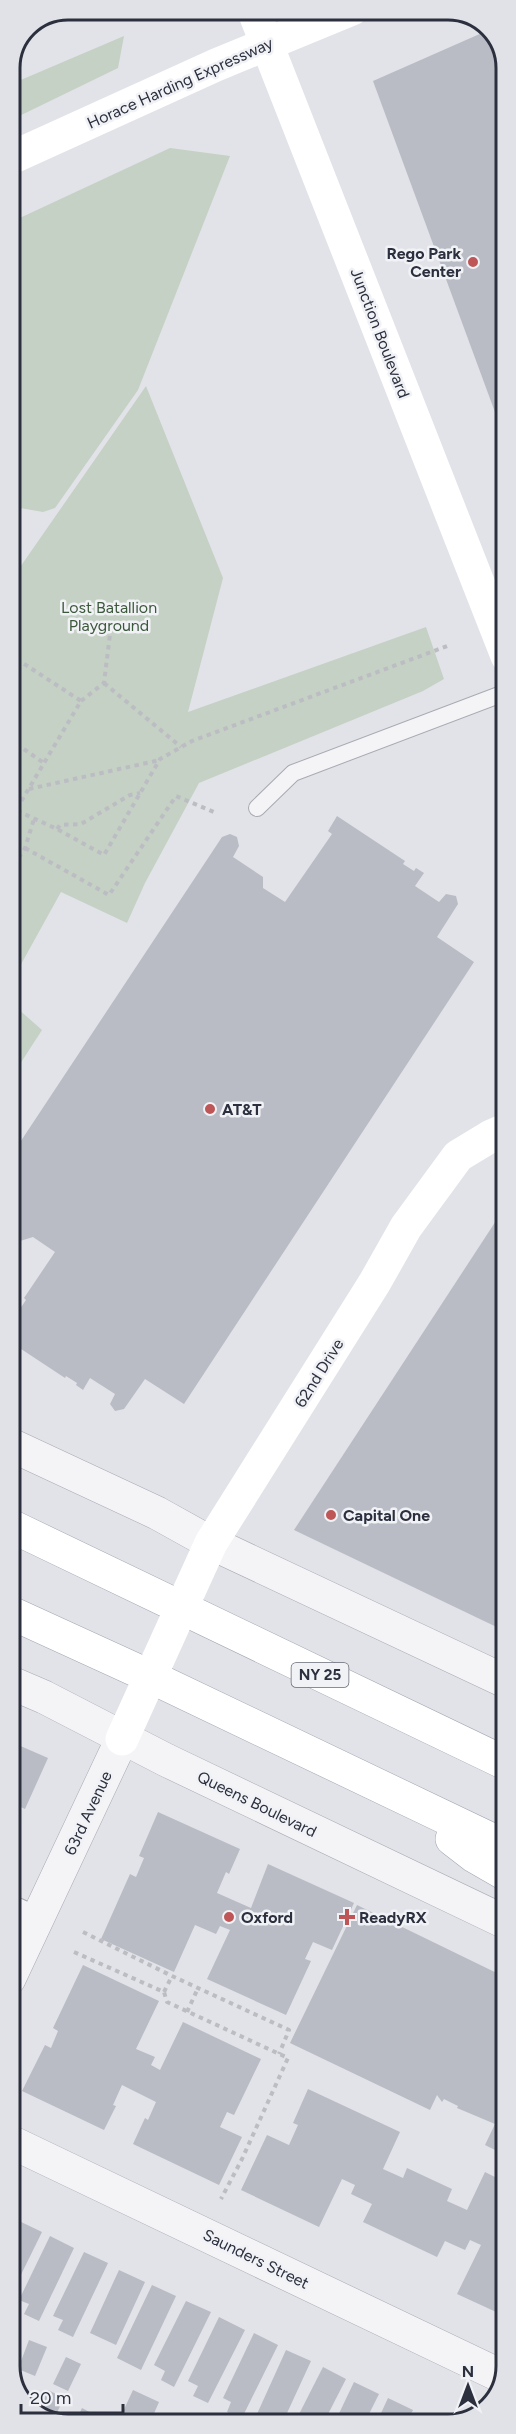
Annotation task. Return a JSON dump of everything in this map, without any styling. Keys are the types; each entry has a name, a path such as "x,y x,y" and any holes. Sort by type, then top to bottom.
{"main road":[{"name":"Junction Boulevard","path":"257,19 496,628"},
{"name":"Horace Harding Expressway","path":"19,154 216,65 326,20"},
{"name":"62nd Drive","path":"163,1645 211,1543 375,1282 406,1227 458,1156 496,1134"},
{"name":"NY 25","path":"20,1530 496,1759"},
{"path":"20,1617 496,1842"},
{"name":"63rd Avenue","path":"122,1739 163,1645"},
{"path":"393,1794 474,1856 496,1869"}],"street":[{"path":"20,1449 157,1513 211,1543 496,1677"},
{"name":"Queens Boulevard","path":"20,1687 44,1697 122,1739 496,1918"},
{"name":"63rd Avenue","path":"20,1945 27,1922 122,1739"},
{"name":"Saunders Street","path":"20,2146 496,2374"}],"lane":[{"path":"257,808 293,773 496,696"}],"path":[{"path":"19,804 81,701 104,683 111,626"},
{"path":"28,789 160,759 192,741 450,645"},
{"path":"19,661 81,701"},
{"path":"104,683 181,747"},
{"path":"19,746 44,763"},
{"path":"19,812 104,855 160,759"},
{"path":"57,829 60,825 81,824 130,795 141,792"},
{"path":"25,848 109,895 176,796 214,812"},
{"path":"19,857 25,848 34,819"},
{"path":"83,1932 289,2030 279,2054"},
{"path":"74,1952 164,1992"},
{"path":"172,1976 164,1992 167,2002 288,2058 242,2159 221,2199"},
{"path":"187,2012 198,1988"}],"green space":[{"path":"124,36 118,68 19,116 19,81"},
{"path":"170,148 230,156 138,390 55,508 43,512 19,508 19,218"},
{"name":"Lost Batallion Playground","path":"146,386 223,578 188,712 426,627 444,679 423,691 199,783 145,883 127,923 61,892 19,967 19,568"},
{"path":"19,1010 42,1030 19,1065"}],"building":[{"name":"Rego Park Center","path":"482,33 492,46 496,61 496,415 373,81"},
{"name":"AT&T","path":"337,816 405,861 403,864 414,871 416,868 424,873 415,886 439,902 446,894 456,896 458,904 437,937 474,962 184,1404 145,1379 124,1409 115,1411 110,1404 115,1394 90,1378 83,1390 76,1385 77,1383 66,1376 65,1378 20,1348 20,1309 26,1300 24,1298 55,1252 33,1237 20,1241 19,1143 222,837 230,834 237,837 239,846 233,857 263,877 263,888 285,902 332,834 328,831"},
{"path":"496,1221 496,1627 294,1530"},
{"path":"20,1746 48,1758 25,1809 20,1807"},
{"name":"Oxford","path":"158,1812 240,1849 229,1874 226,1872 217,1893 251,1908 268,1864 354,1903 332,1950 313,1942 305,1959 311,1961 286,2015 207,1979 230,1930 220,1926 216,1934 195,1925 174,1972 101,1939 130,1874 136,1877 144,1858 139,1856"},
{"path":"357,1905 496,1973 496,2150 485,2145 495,2124 457,2108 458,2106 444,2099 442,2102 437,2095 430,2110 290,2043"},
{"path":"83,1965 159,2001 136,2049 155,2057 151,2065 160,2070 183,2022 261,2059 234,2115 227,2112 220,2127 242,2137 219,2185 133,2144 145,2118 148,2120 156,2102 122,2085 113,2105 116,2106 104,2130 22,2091 45,2045 51,2048 58,2031 53,2028"},
{"path":"308,2089 400,2132 383,2169 403,2178 407,2168 452,2189 447,2201 467,2210 485,2172 496,2178 496,2312 457,2294 481,2245 470,2240 465,2250 445,2241 437,2257 363,2222 372,2204 351,2194 355,2185 342,2179 319,2227 241,2190 267,2135 289,2145 298,2125 293,2123"},
{"path":"20,2221 42,2232 20,2277"},
{"path":"50,2236 74,2248 39,2321 24,2314 29,2304 20,2300"},
{"path":"84,2252 108,2263 73,2337 58,2330 63,2320 53,2316"},
{"path":"119,2270 145,2282 116,2345 90,2333"},
{"path":"152,2285 176,2296 141,2370 117,2358"},
{"path":"186,2301 211,2312 174,2387 161,2380 165,2371 154,2365"},
{"path":"219,2317 245,2330 208,2403 193,2396 198,2386 188,2381"},
{"path":"254,2333 278,2345 244,2414 227,2412 231,2402 223,2398"},
{"path":"29,2340 47,2347 35,2376 20,2370"},
{"path":"286,2350 311,2361 287,2414 257,2414"},
{"path":"66,2357 81,2364 68,2391 53,2384"},
{"path":"323,2367 346,2379 328,2414 299,2414"},
{"path":"354,2382 379,2394 369,2414 339,2414"},
{"path":"48,2390 64,2398 57,2414 40,2406"},
{"path":"133,2390 159,2402 154,2414 122,2414"},
{"path":"388,2398 413,2410 411,2414 381,2414"},
{"path":"82,2408 93,2414 79,2414"}],"place":[{"name":"Rego Park Center","path":"473,262"},
{"name":"AT&T","path":"210,1109"},
{"name":"Capital One","path":"331,1515"},
{"name":"Oxford","path":"229,1917"},
{"name":"ReadyRX","path":"347,1917"}]}
